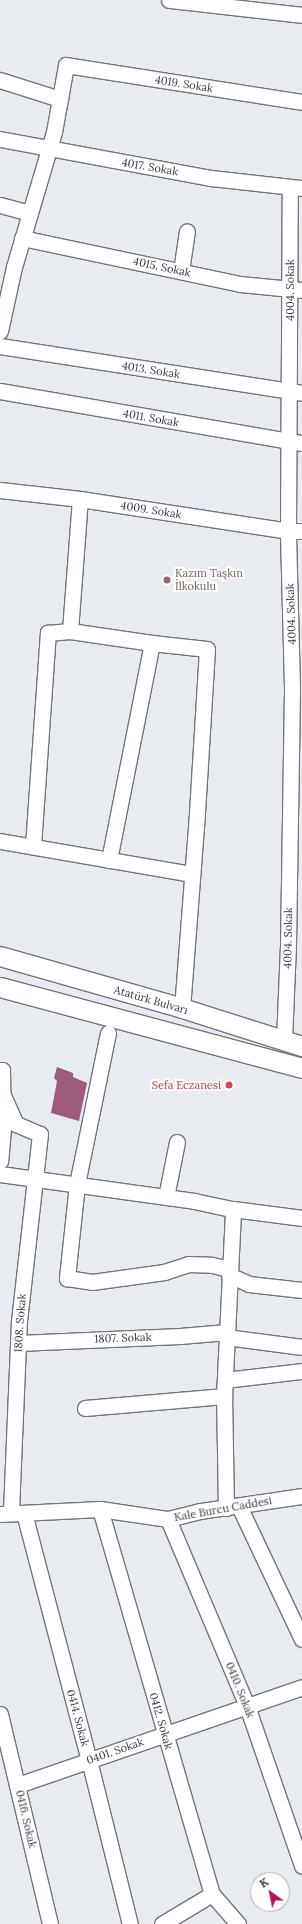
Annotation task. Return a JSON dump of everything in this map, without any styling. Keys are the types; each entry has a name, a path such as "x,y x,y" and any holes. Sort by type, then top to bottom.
{"main road":[{"name":"Atatürk Bulvarı","path":"0,956 182,1008 293,1043"},
{"path":"0,987 302,1068"}],"street":[{"path":"170,0 302,15"},
{"name":"4019. Sokak","path":"60,99 66,65 302,102"},
{"path":"0,80 60,99 49,149 30,213 22,238 6,274 1,325"},
{"name":"4017. Sokak","path":"0,139 211,178 296,188"},
{"name":"4004. Sokak","path":"293,1043 296,854 297,622 295,531 296,188"},
{"path":"0,205 30,213"},
{"path":"181,271 187,231"},
{"name":"4015. Sokak","path":"22,238 240,284 296,290"},
{"name":"4013. Sokak","path":"0,346 295,392"},
{"name":"4011. Sokak","path":"0,391 295,442"},
{"name":"4009. Sokak","path":"0,490 80,499 295,531"},
{"path":"70,631 80,499"},
{"path":"34,846 48,633 70,631 152,643 207,649 182,1008"},
{"path":"109,860 152,643"},
{"path":"0,841 192,874"},
{"path":"108,1033 77,1184 67,1278 92,1282 164,1272 188,1264 212,1265 229,1272 249,1284 302,1290"},
{"path":"0,1070 2,1070 2,1129 0,1161"},
{"name":"1808. Sokak","path":"2,1093 16,1124 40,1134 34,1178 18,1343 11,1513"},
{"path":"166,1197 177,1142"},
{"path":"0,1174 77,1184 166,1197 233,1209 302,1218"},
{"path":"233,1209 224,1396 233,1507 302,1639"},
{"name":"1807. Sokak","path":"18,1343 227,1334 302,1347"},
{"path":"225,1380 302,1372"},
{"path":"85,1408 224,1396"},
{"name":"Kale Burcu Caddesi","path":"11,1513 100,1509 168,1519 200,1511 302,1496"},
{"name":"0412. Sokak","path":"100,1509 212,1894 238,1924"},
{"name":"0414. Sokak","path":"11,1513 90,1760 130,1924"},
{"name":"0410. Sokak","path":"168,1519 247,1706 302,1866"},
{"name":"0401. Sokak","path":"18,1785 302,1687"},
{"name":"0416. Sokak","path":"0,1714 50,1924"},
{"path":"162,1924 212,1894"}],"building":[{"path":"57,1067 73,1073 73,1077 87,1083 79,1121 51,1113 57,1081 54,1078"}],"place":[{"name":"Kazım Taşkın İlkokulu","path":"167,580"},
{"name":"Sefa Eczanesi","path":"229,1085"}]}
